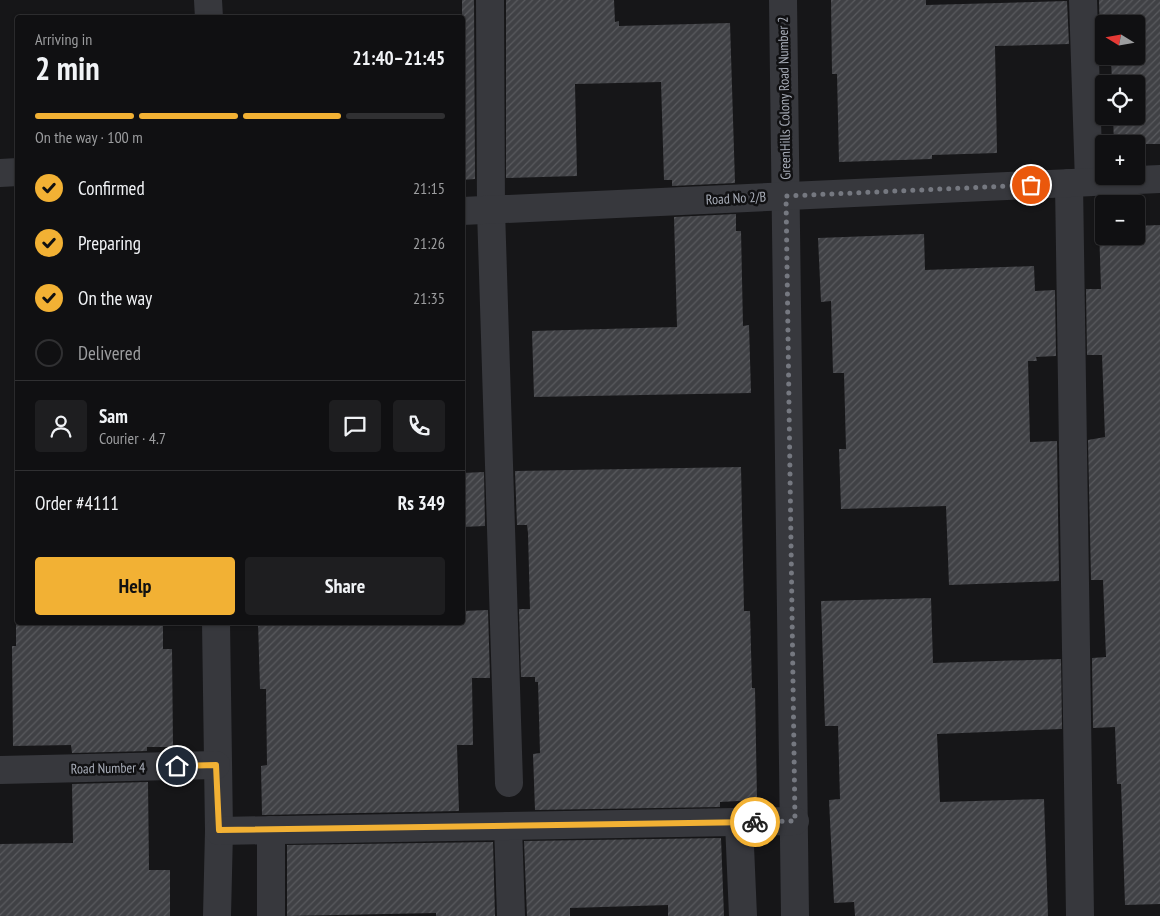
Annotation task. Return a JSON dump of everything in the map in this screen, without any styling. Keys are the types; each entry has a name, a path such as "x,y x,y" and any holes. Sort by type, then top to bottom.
{"street":[{"path":"208,0 208,15"},
{"path":"490,0 491,210 509,783"},
{"name":"GreenHills Colony Road Number 2","path":"783,0 795,916"},
{"path":"1080,916 1079,183 1083,0"},
{"path":"0,173 15,172"},
{"name":"Road No 2/B","path":"465,211 1160,179"},
{"path":"216,625 216,765 219,830 217,916"},
{"name":"Road Number 4","path":"0,770 216,765"},
{"path":"219,830 795,821"},
{"path":"739,823 743,916"},
{"path":"508,826 511,916"},
{"path":"271,830 271,916"}],"building":[{"path":"462,0 474,0 475,179 465,180 465,15 462,15"},
{"path":"506,0 614,0 615,22 619,21 619,26 730,23 735,183 672,186 672,180 664,180 661,82 575,84 577,176 506,178"},
{"path":"831,0 926,0 926,5 1067,1 1069,44 995,46 997,153 932,155 932,159 839,162 837,74 832,74"},
{"path":"1099,0 1160,0 1160,144 1145,144 1145,135 1114,135 1113,125 1145,125 1145,75 1112,75 1111,65 1145,65 1145,15 1099,15"},
{"path":"736,214 736,231 741,231 743,326 749,325 751,393 534,397 532,331 677,327 674,217"},
{"path":"1160,225 1160,904 1125,905 1121,784 1117,784 1115,727 1093,728 1092,658 1106,657 1103,580 1091,580 1088,440 1105,437 1102,355 1087,355 1086,289 1101,289 1100,245 1145,245 1145,226"},
{"path":"924,234 925,270 1034,266 1035,291 1055,290 1056,356 1036,357 1037,361 1028,361 1030,442 1057,441 1059,581 949,585 946,506 841,509 839,449 846,449 844,373 833,373 831,301 821,302 818,238"},
{"path":"741,467 744,611 750,611 752,688 755,688 757,800 720,802 720,807 535,810 533,754 540,753 538,682 535,682 535,677 521,677 519,609 530,609 528,533 527,525 517,525 515,471"},
{"path":"484,472 485,526 465,527 465,473"},
{"path":"931,598 933,663 1061,659 1062,729 937,734 940,802 1044,799 1048,916 855,916 854,902 834,903 829,800 840,799 838,726 825,726 821,601"},
{"path":"488,610 490,678 472,678 473,745 457,745 459,811 262,815 261,766 267,765 266,689 260,689 258,625 465,625 465,611"},
{"path":"16,625 163,625 163,649 172,649 173,747 147,747 147,751 72,753 71,745 13,746 12,646 16,646"},
{"path":"148,782 149,870 170,870 170,916 0,916 0,844 73,843 72,784"},
{"path":"721,838 724,916 668,916 668,905 570,908 570,916 527,916 524,841"},
{"path":"493,842 495,916 436,916 436,913 287,916 287,845"}],"way so far":[{"path":"755,822 795,821 786,196 1031,185"}],"route":[{"path":"177,766 216,765 219,830 755,822"}]}
